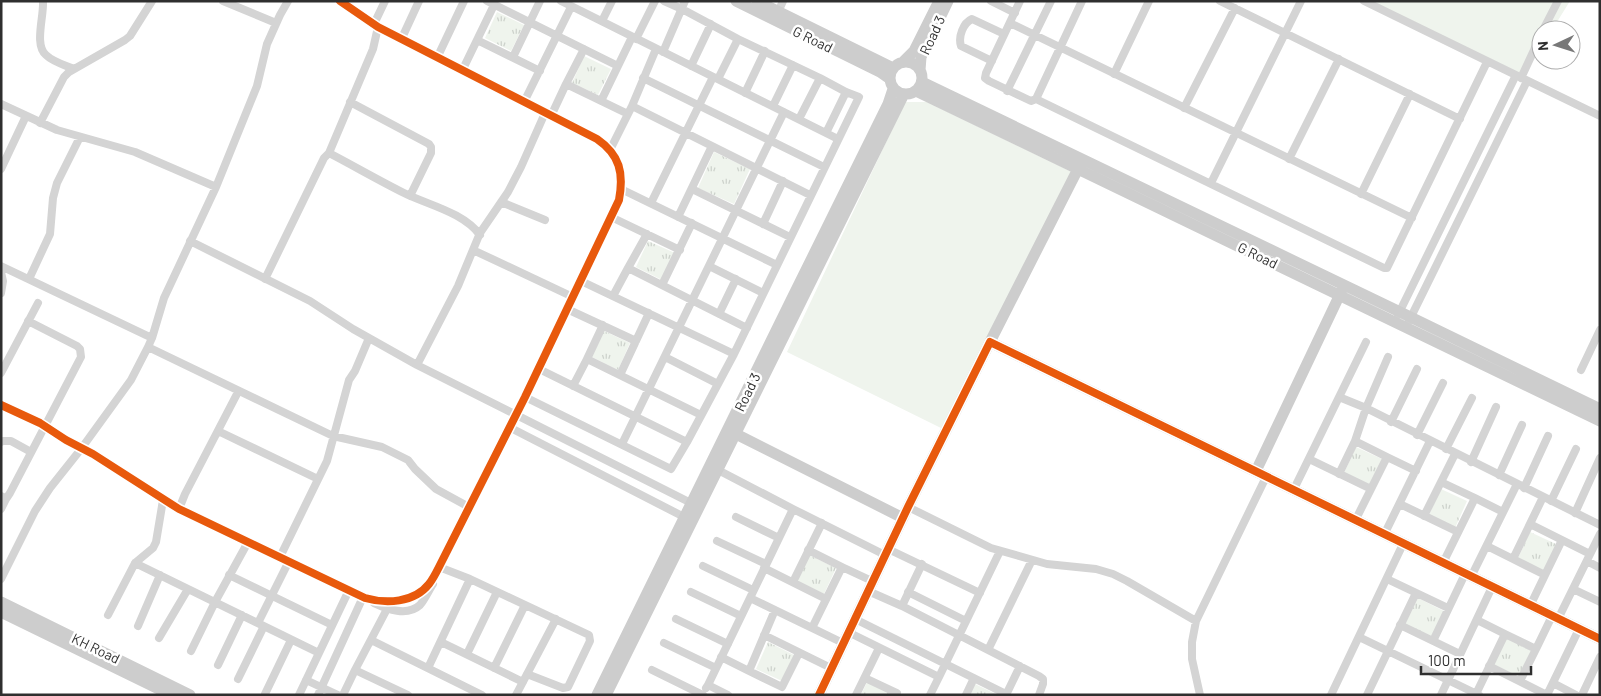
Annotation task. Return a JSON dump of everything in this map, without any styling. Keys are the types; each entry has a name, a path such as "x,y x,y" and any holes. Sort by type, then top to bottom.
{"street":[{"path":"43,1 44,11 39,42 41,50 48,57 74,69"},
{"path":"40,123 64,77 74,69 130,36 152,1"},
{"path":"223,1 276,23"},
{"path":"1,579 35,512 50,488 131,380 148,347 164,298 216,187 257,86 267,44 288,1"},
{"path":"1,404 45,426 80,449 93,454 179,509 387,609 407,611 420,604 433,582 539,369 619,200 621,188 620,172 617,160 610,150 597,139 401,40 376,26 340,1"},
{"path":"265,279 324,158 329,153 373,49 376,26 385,1"},
{"path":"401,40 419,1"},
{"path":"437,58 464,1"},
{"path":"513,57 540,1"},
{"path":"560,1 576,5 634,38 838,138"},
{"path":"602,21 612,1"},
{"path":"601,101 618,66 655,1"},
{"path":"525,397 671,469 734,354 859,97 738,39 711,24 684,5 664,1"},
{"name":"G Road","path":"736,1 880,72 897,78"},
{"name":"G Road","path":"757,1 780,6 897,78"},
{"name":"Road 3","path":"696,505 897,78 914,51 940,1"},
{"name":"Road 3","path":"920,70 921,57 948,1"},
{"path":"991,1 1014,13"},
{"path":"1020,1 985,78 989,81 1031,101 1036,99 1384,268 1387,268 1487,62"},
{"path":"1008,91 1051,1"},
{"path":"1036,99 1082,1"},
{"path":"1114,74 1149,1"},
{"path":"1220,1 1460,119"},
{"path":"1212,183 1301,1"},
{"path":"1364,1 1600,116"},
{"path":"1548,20 1558,1"},
{"path":"462,71 477,40 490,3 618,66"},
{"path":"524,102 557,36 576,5"},
{"path":"610,150 632,106 643,78 660,51 684,5"},
{"path":"1184,108 1235,8"},
{"path":"992,61 961,46 960,38 962,33 968,21 972,19 1004,34"},
{"path":"1010,23 1412,218"},
{"path":"691,66 711,24"},
{"path":"651,204 699,105 738,39"},
{"path":"477,40 540,70"},
{"path":"417,366 458,286 480,235 521,167 584,49"},
{"path":"745,93 765,51"},
{"path":"1403,319 1531,56"},
{"path":"1289,159 1339,59"},
{"path":"913,63 920,70 922,76 919,86 912,93 897,78 913,63"},
{"path":"773,106 793,65"},
{"path":"643,78 824,167"},
{"path":"799,120 820,78"},
{"path":"1403,319 1521,78"},
{"path":"566,84 628,114"},
{"name":"G Road","path":"919,86 1403,319 1600,409"},
{"path":"826,133 846,92"},
{"path":"1361,194 1410,94"},
{"path":"350,102 428,144 431,148 431,153 410,196"},
{"path":"1,104 57,130 135,152 216,187"},
{"path":"632,106 810,195"},
{"path":"622,444 784,112"},
{"path":"1,169 26,116"},
{"path":"29,279 50,234 53,198 57,183 80,137"},
{"path":"678,217 712,146"},
{"path":"329,153 410,196 450,213 474,227 480,235"},
{"path":"818,695 908,507 1081,164"},
{"path":"763,224 784,182"},
{"path":"621,188 777,266"},
{"path":"692,189 790,237"},
{"path":"501,202 545,220"},
{"path":"611,217 680,250"},
{"path":"662,285 692,223"},
{"path":"613,296 647,234"},
{"path":"190,241 310,301 353,329 417,366 696,505"},
{"path":"473,250 573,298"},
{"path":"1,266 152,338"},
{"path":"709,266 763,293"},
{"path":"628,268 747,328"},
{"path":"1,272 3,281 2,291"},
{"path":"719,314 736,279"},
{"path":"581,281 734,354"},
{"path":"1200,695 1192,659 1192,642 1196,621 1342,290"},
{"path":"1,373 38,303"},
{"path":"567,308 636,341"},
{"path":"620,375 649,313"},
{"name":"G Road","path":"1403,319 1600,421"},
{"path":"1,509 4,497 31,452 82,353 77,346 28,321"},
{"path":"573,386 603,325"},
{"path":"1581,370 1600,330"},
{"path":"280,557 327,461 349,380 369,338"},
{"path":"990,342 1600,639"},
{"path":"1293,491 1366,342"},
{"path":"148,347 238,392 333,436 382,447 408,460 436,489 469,507"},
{"path":"665,357 718,384"},
{"path":"1339,474 1355,441 1366,408 1388,357"},
{"path":"587,359 701,415"},
{"path":"539,369 687,442"},
{"path":"1391,422 1417,369"},
{"path":"1417,435 1443,383"},
{"path":"179,509 238,392"},
{"path":"1339,397 1366,408 1600,525"},
{"path":"1446,449 1472,398"},
{"path":"1471,462 1496,407"},
{"path":"1499,475 1522,425"},
{"path":"509,427 688,519"},
{"path":"218,431 318,479"},
{"path":"732,432 903,518"},
{"name":"Road 3","path":"597,695 688,519 718,470 732,432"},
{"path":"1433,641 1448,608 1487,546 1503,512 1548,436"},
{"path":"1,442 3,440 11,441 31,452"},
{"path":"1355,441 1416,471"},
{"path":"1384,535 1430,441"},
{"path":"1551,501 1576,449"},
{"path":"1424,516 1455,454"},
{"path":"1355,521 1387,456"},
{"path":"1575,513 1600,458"},
{"path":"1309,459 1371,489"},
{"path":"718,470 822,523 887,552 922,564 980,593"},
{"path":"1441,482 1503,512"},
{"path":"1513,559 1543,497"},
{"path":"1443,563 1474,498"},
{"path":"108,616 135,563 153,548 156,542 163,500"},
{"path":"1400,504 1458,532"},
{"path":"908,507 986,546 1000,551 1047,564 1096,569 1113,574 1196,621"},
{"path":"652,670 703,695 793,509"},
{"path":"736,518 779,538"},
{"name":"Road 3","path":"606,695 688,519"},
{"path":"793,582 822,523"},
{"path":"1530,524 1562,540 1600,568"},
{"path":"1520,682 1536,649 1573,589 1600,534"},
{"path":"1530,606 1562,540"},
{"path":"717,541 826,599"},
{"path":"191,651 229,575 248,542"},
{"path":"1331,695 1403,544"},
{"path":"1487,546 1545,574"},
{"path":"808,550 842,567 902,606 1039,676 1043,679 1039,695"},
{"path":"930,695 1000,551"},
{"path":"988,650 1032,560"},
{"path":"238,679 272,596 289,562"},
{"path":"135,563 319,653"},
{"path":"902,606 922,564"},
{"path":"703,566 752,594 775,610 843,643"},
{"path":"439,567 470,579 586,633 590,638 568,687 563,688 527,674"},
{"path":"364,598 378,602 407,599 419,593 428,585 439,567"},
{"path":"812,628 842,567"},
{"path":"138,626 160,575"},
{"path":"229,575 332,625"},
{"path":"428,668 470,579"},
{"path":"1387,579 1448,608"},
{"path":"1441,695 1492,587"},
{"path":"159,638 188,589"},
{"path":"1573,589 1600,602"},
{"path":"300,695 349,590"},
{"path":"467,654 498,592"},
{"path":"691,592 741,616"},
{"path":"908,592 966,621"},
{"path":"1367,695 1416,593"},
{"path":"320,691 364,598"},
{"name":"KH Road","path":"1,602 190,695"},
{"path":"494,668 525,605"},
{"path":"343,695 387,609"},
{"path":"749,671 775,610"},
{"name":"KH Road","path":"1,612 171,695"},
{"path":"218,665 242,615"},
{"path":"516,695 556,619"},
{"path":"676,619 728,644"},
{"path":"855,619 1006,694 1020,666"},
{"path":"1477,620 1536,649"},
{"path":"1400,625 1460,654"},
{"path":"1489,666 1547,695 1579,629"},
{"path":"848,632 939,677"},
{"path":"1359,637 1477,694 1505,634"},
{"path":"764,635 831,668"},
{"path":"265,694 292,640"},
{"path":"371,640 482,695"},
{"path":"440,642 523,682"},
{"path":"664,643 716,668"},
{"path":"856,695 879,648"},
{"path":"776,695 799,653"},
{"path":"721,657 780,686"},
{"path":"1582,695 1600,657"},
{"path":"355,670 394,692 408,695"},
{"path":"865,678 898,694"},
{"path":"966,695 974,678"},
{"path":"306,680 320,691 338,695"},
{"path":"1553,683 1576,695"},
{"path":"708,684 728,695"}],"green space":[{"path":"1370,1 1570,1 1558,20 1531,20 1531,64 1524,75"},
{"path":"497,12 524,25 511,51 485,38"},
{"path":"584,56 611,69 598,95 572,83"},
{"path":"905,102 927,102 1074,173 941,428 787,352"},
{"path":"714,152 750,169 734,204 698,188"},
{"path":"648,241 675,253 662,280 636,267"},
{"path":"604,331 630,343 618,370 592,357"},
{"path":"1356,447 1382,459 1370,486 1344,473"},
{"path":"1441,489 1467,501 1455,528 1429,515"},
{"path":"1530,532 1556,544 1544,571 1518,558"},
{"path":"809,555 836,568 824,594 797,581"},
{"path":"1418,598 1444,611 1432,637 1405,624"},
{"path":"1506,638 1532,651 1520,677 1494,665"},
{"path":"768,642 794,655 782,681 756,669"},
{"path":"867,682 893,695 861,695"},
{"path":"975,684 998,695 970,695"}],"cycle path":[{"path":"1,405 40,423 66,440 93,454 179,509 365,598 382,601 399,600 416,595 429,584 525,397 619,200 620,173 611,151 597,139 378,27 340,1"},
{"path":"819,695 908,507 990,342 1600,639"}]}
